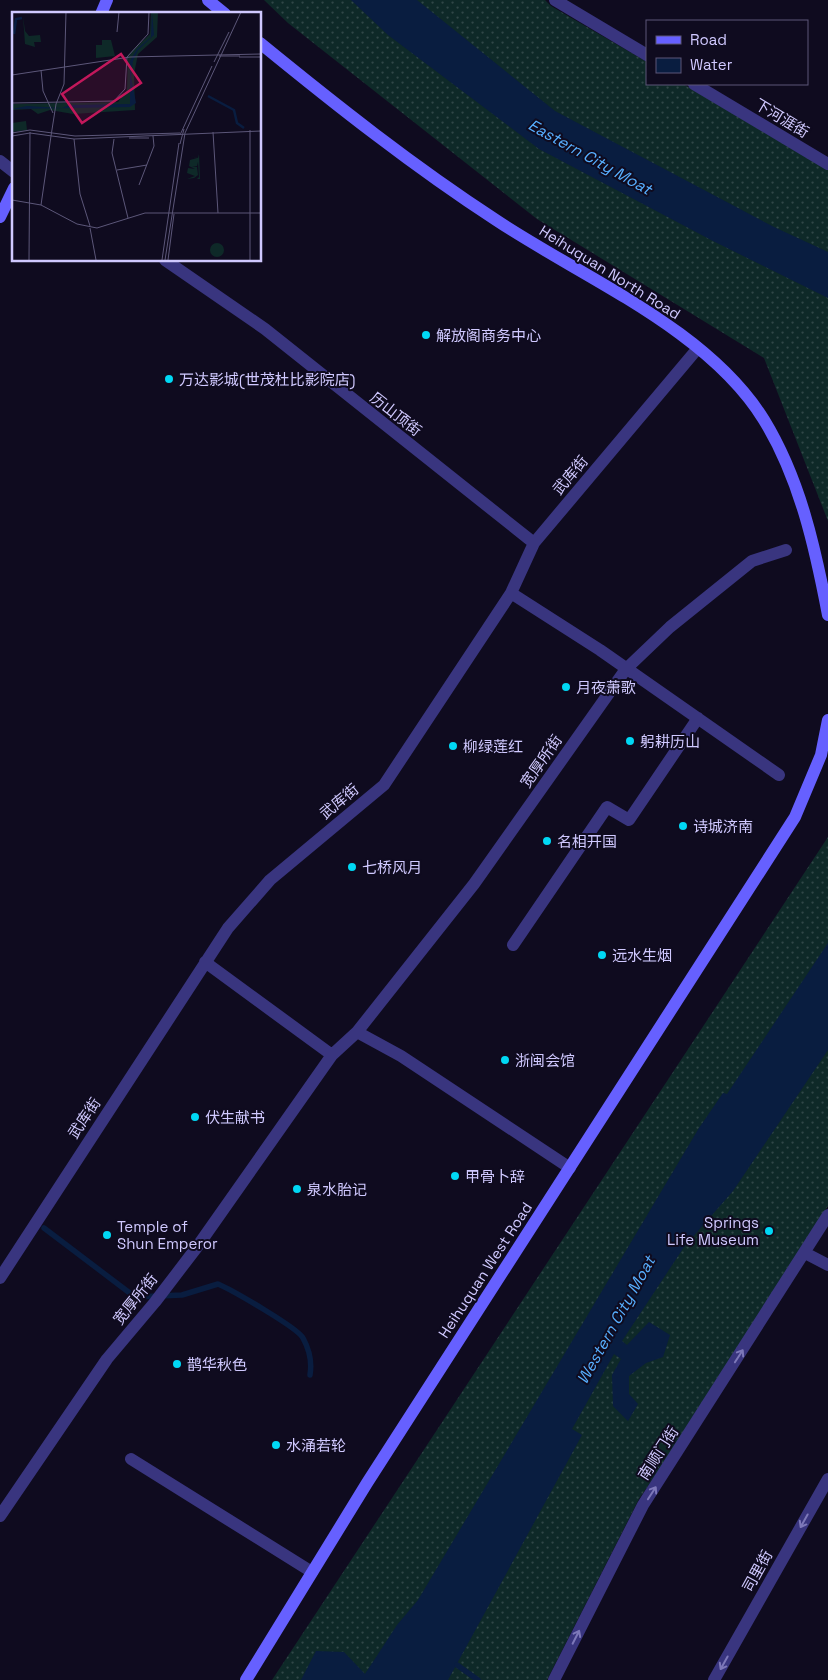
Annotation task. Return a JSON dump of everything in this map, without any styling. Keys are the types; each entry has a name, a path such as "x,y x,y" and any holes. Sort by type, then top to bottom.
{"street":[{"path":"101,12 107,0"},
{"path":"208,0 223,12"},
{"path":"555,0 646,54"},
{"name":"Heihuquan North Road","path":"261,44 346,114 496,220 662,322 698,348 730,376 763,419 789,467 815,546 828,614"},
{"name":"下河涯街","path":"696,85 828,164"},
{"path":"0,161 12,170"},
{"path":"0,217 12,192"},
{"name":"历山顶街","path":"166,261 265,330 534,542"},
{"name":"武库街","path":"0,1278 228,928 270,880 384,785 511,593 534,542 698,348"},
{"name":"宽厚所街","path":"0,1516 107,1359 169,1284 332,1055 357,1032 474,884 626,669 670,627 752,561 786,550"},
{"path":"511,593 626,669 779,775"},
{"path":"514,944 607,807 629,820 698,718"},
{"name":"Heihuquan West Road","path":"246,1680 312,1572 796,817 821,755 828,720"},
{"path":"206,962 332,1055"},
{"path":"357,1032 401,1056 570,1168"},
{"name":"南顺门街","path":"554,1680 643,1505 828,1215"},
{"path":"805,1253 828,1266"},
{"path":"131,1459 312,1572"},
{"name":"司里街","path":"714,1680 828,1479"}],"green space":[{"path":"264,0 545,0 551,6 646,61 646,85 685,85 828,170 828,521 764,358 537,219 288,23"},
{"path":"828,837 828,1206 722,1378 639,1499 547,1680 272,1680"}],"water":[{"name":"Eastern City Moat","path":"351,0 417,0 555,111 774,227 828,252 828,298 713,241 539,149 388,35"},
{"name":"Western City Moat","path":"828,943 828,1050 733,1191 684,1247 622,1341 627,1345 649,1322 670,1335 663,1357 646,1363 629,1376 629,1394 638,1404 628,1421 613,1406 612,1375 621,1359 614,1354 572,1429 582,1435 448,1680 301,1680 316,1651 344,1652 365,1674 397,1625 418,1600 699,1128 723,1093 727,1094"}],"waterway":[{"path":"44,1228 135,1297 182,1295 218,1284 278,1318 298,1333 303,1338 307,1347 311,1366 310,1375"},
{"path":"457,1665 478,1680"}],"place":[{"name":"解放阁商务中心","path":"426,335"},
{"name":"万达影城(世茂杜比影院店)","path":"169,379"},
{"name":"月夜萧歌","path":"566,687"},
{"name":"躬耕历山","path":"630,741"},
{"name":"柳绿莲红","path":"453,746"},
{"name":"诗城济南","path":"683,826"},
{"name":"名相开国","path":"547,841"},
{"name":"七桥风月","path":"352,867"},
{"name":"远水生烟","path":"602,955"},
{"name":"浙闽会馆","path":"505,1060"},
{"name":"伏生献书","path":"195,1117"},
{"name":"甲骨卜辞","path":"455,1176"},
{"name":"泉水胎记","path":"297,1189"},
{"name":"Springs Life Museum","path":"769,1231"},
{"name":"Temple of Shun Emperor","path":"107,1235"},
{"name":"鹊华秋色","path":"177,1364"},
{"name":"水涌若轮","path":"276,1445"}]}
